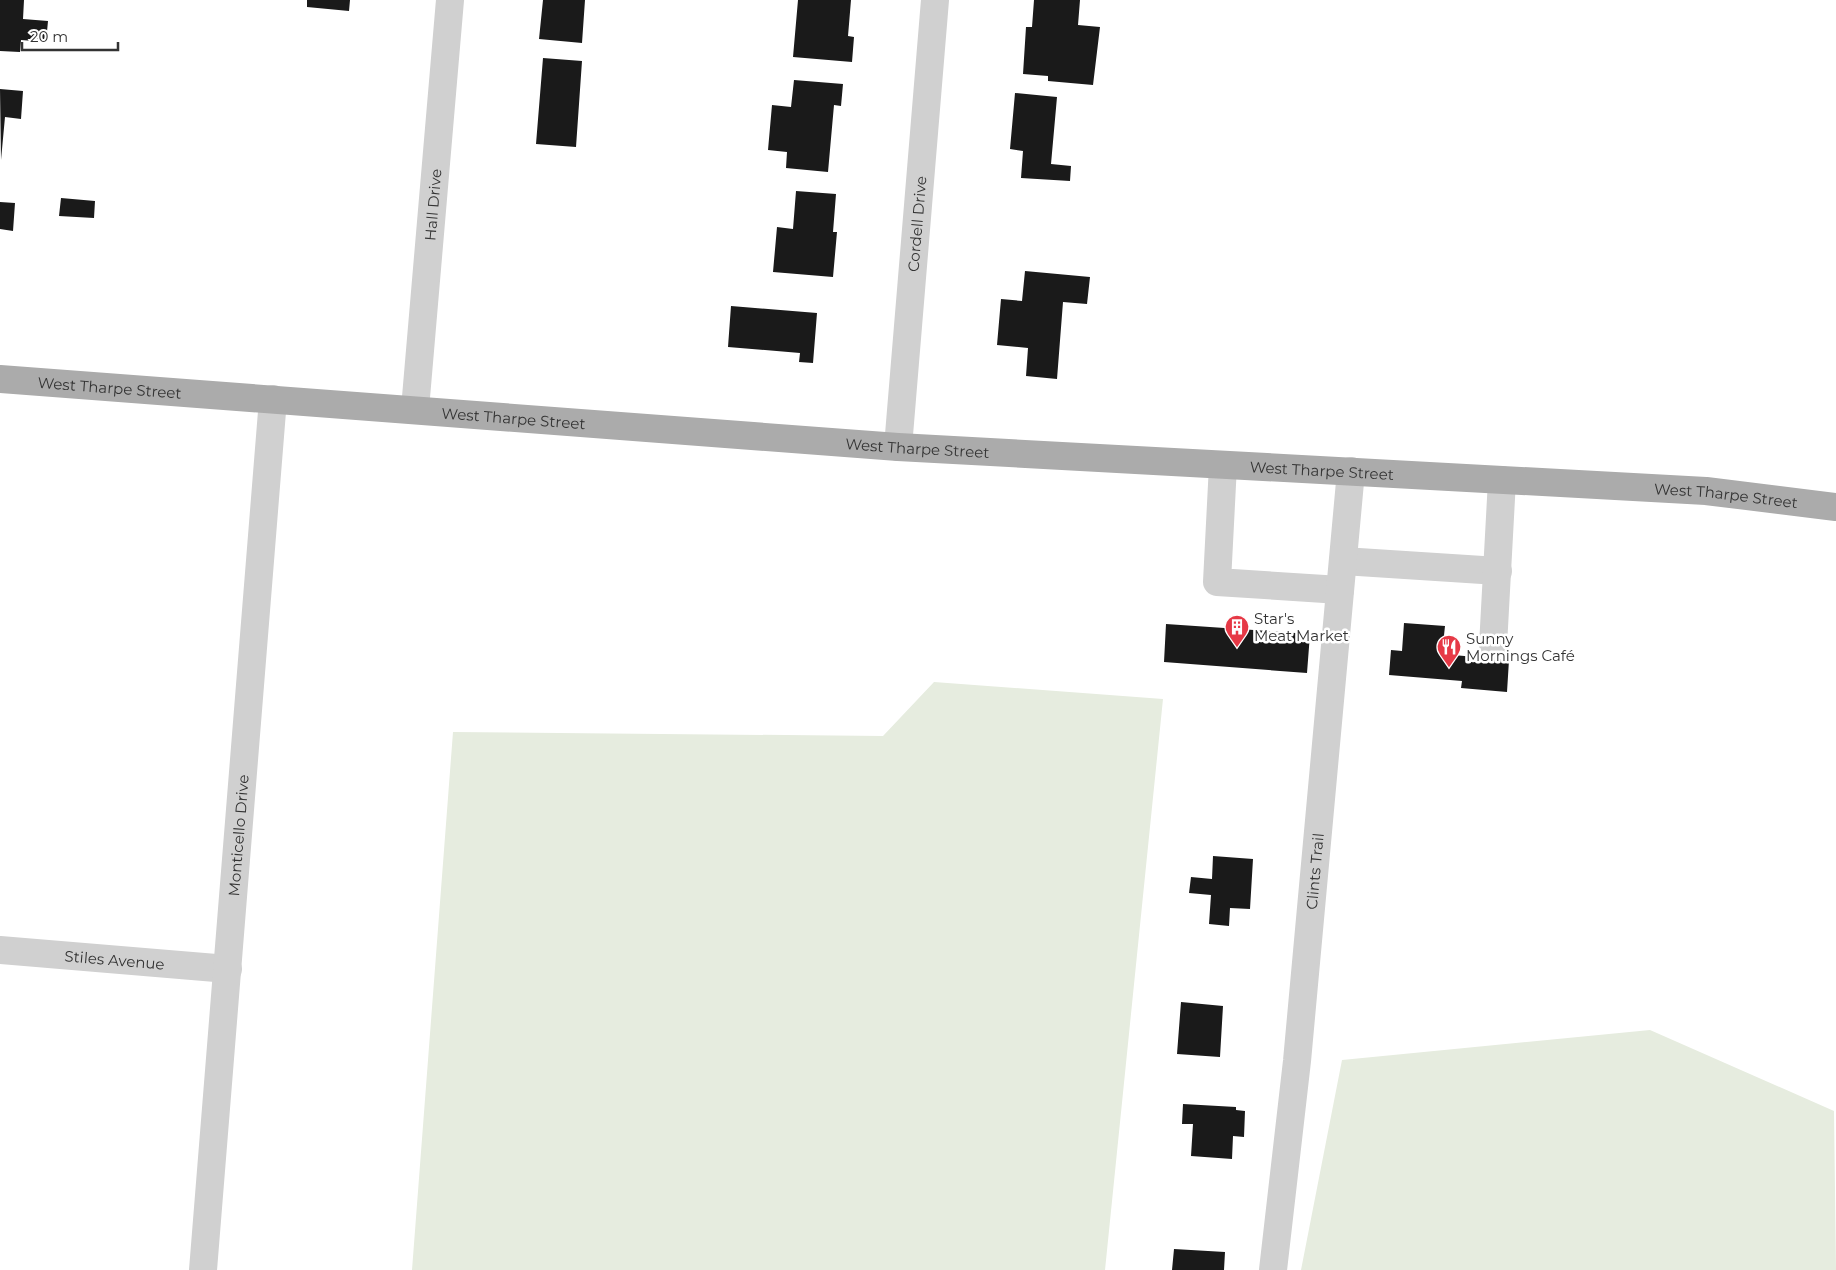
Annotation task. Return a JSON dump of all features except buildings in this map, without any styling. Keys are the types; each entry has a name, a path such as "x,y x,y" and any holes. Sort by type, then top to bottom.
{"main road":[{"name":"West Tharpe Street","path":"0,379 898,447 1706,491 1836,506"}],"street":[{"name":"Hall Drive","path":"415,409 450,0"},
{"name":"Cordell Drive","path":"898,447 935,0"},
{"name":"Monticello Drive","path":"203,1270 273,399"},
{"path":"1223,465 1217,582 1340,590"},
{"name":"Clints Trail","path":"1273,1270 1298,1051 1351,471"},
{"path":"1493,646 1502,480"},
{"path":"1343,560 1498,571"},
{"name":"Stiles Avenue","path":"0,950 228,969"}],"shaded area":[{"path":"934,682 1163,699 1105,1270 412,1270 453,732 883,736"},
{"path":"1650,1030 1834,1111 1836,1270 1301,1270 1342,1060"}],"place":[{"name":"Star's Meat Market","path":"1237,648"},
{"name":"Sunny Mornings Café","path":"1449,668"}]}
